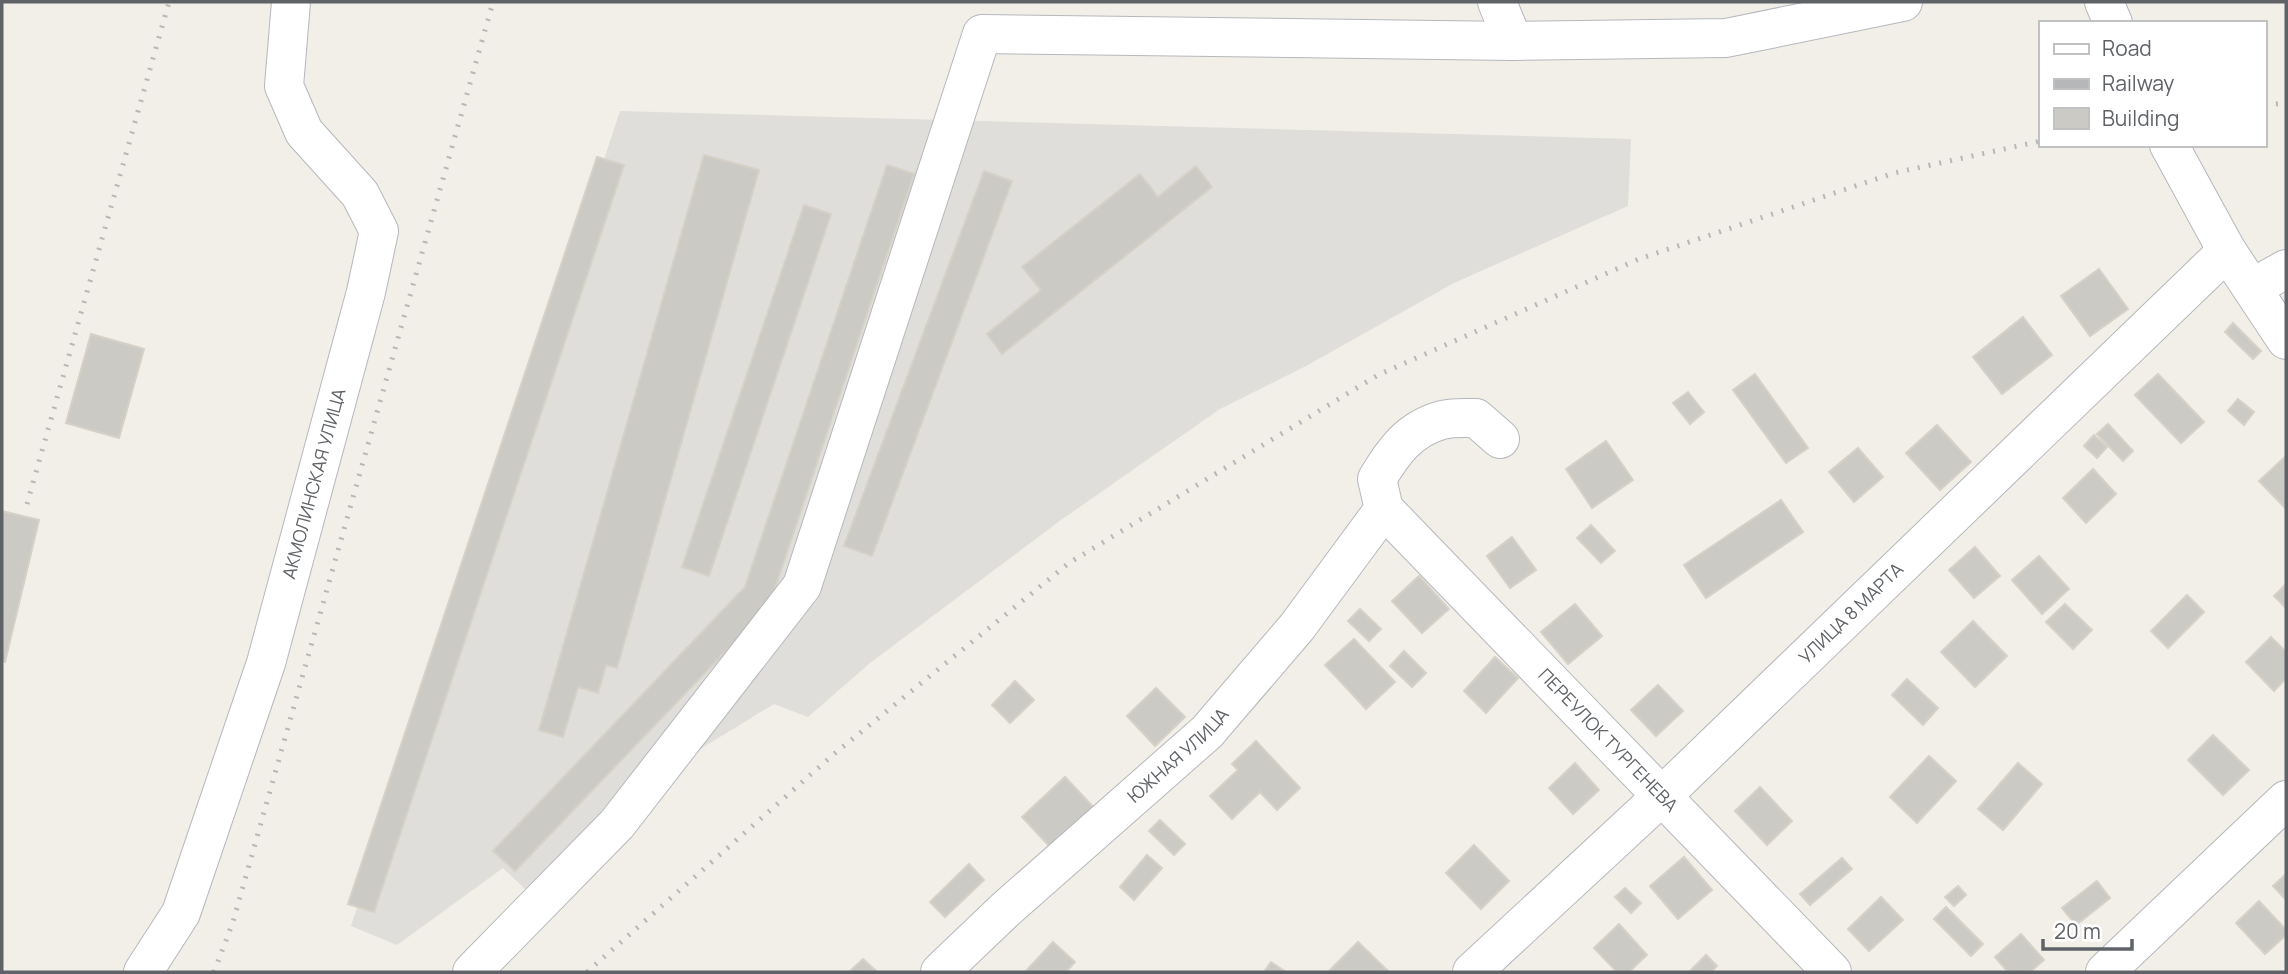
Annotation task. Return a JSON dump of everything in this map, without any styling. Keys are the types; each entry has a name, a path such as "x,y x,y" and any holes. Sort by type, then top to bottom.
{"street":[{"name":"АКМОЛИНСКАЯ УЛИЦА","path":"143,972 181,913 266,663 366,292 379,231 360,194 304,132 284,86 291,2"},
{"path":"1497,2 1513,41"},
{"path":"472,972 617,824 802,586 987,18 1513,41 1726,38 1903,2"},
{"path":"2104,2 2112,21"},
{"path":"2170,147 2227,251 2286,340"},
{"name":"УЛИЦА 8 МАРТА","path":"1472,972 1663,795 2227,251"},
{"path":"2252,288 2286,269"},
{"path":"1384,509 1377,479 1394,450 1418,430 1443,419 1476,418 1500,439"},
{"name":"ПЕРЕУЛОК ТУРГЕНЕВА","path":"1384,509 1832,972"},
{"name":"ЮЖНАЯ УЛИЦА","path":"940,972 1006,909 1207,732 1297,627 1384,509"},
{"path":"2105,972 2286,800"}],"shaded area":[{"path":"620,111 1631,139 1628,206 1454,283 1306,366 1220,409 1061,520 870,663 808,717 774,704 630,792 548,879 525,889 503,868 397,945 351,926"}],"building":[{"path":"704,155 759,170 617,668 606,665 598,693 578,687 563,737 539,730"},
{"path":"597,157 624,165 374,912 348,904"},
{"path":"887,165 914,174 769,606 515,871 493,851 745,587"},
{"path":"1196,166 1212,187 1002,354 987,334 1041,290 1022,267 1140,174 1158,197"},
{"path":"984,171 1012,181 872,556 844,546"},
{"path":"804,205 831,214 709,576 682,567"},
{"path":"2099,269 2128,309 2090,336 2061,296"},
{"path":"2023,317 2052,355 2002,394 1973,357"},
{"path":"2233,323 2261,351 2253,359 2225,332"},
{"path":"91,334 144,349 119,438 66,423"},
{"path":"1755,374 1808,448 1786,463 1733,390"},
{"path":"2158,374 2204,422 2181,443 2135,395"},
{"path":"1688,392 1704,412 1690,424 1673,403"},
{"path":"2238,399 2254,412 2244,425 2228,411"},
{"path":"2108,424 2133,451 2123,461 2097,434"},
{"path":"1937,425 1971,462 1940,490 1906,453"},
{"path":"2094,435 2107,447 2097,458 2084,446"},
{"path":"1606,441 1633,480 1592,508 1566,469"},
{"path":"1858,448 1883,477 1854,502 1829,472"},
{"path":"2286,456 2286,509 2259,481"},
{"path":"2093,469 2116,494 2086,523 2063,498"},
{"path":"1781,500 1803,532 1706,598 1684,565"},
{"path":"2,511 39,520 5,662 2,661"},
{"path":"1591,525 1615,551 1601,563 1577,538"},
{"path":"1512,537 1536,570 1510,588 1487,556"},
{"path":"1975,547 2000,576 1974,598 1949,570"},
{"path":"2039,556 2069,589 2042,614 2012,580"},
{"path":"1419,576 1449,609 1422,633 1392,601"},
{"path":"2286,584 2286,608 2274,596"},
{"path":"2187,595 2204,612 2168,648 2151,631"},
{"path":"1575,604 1602,636 1568,664 1541,632"},
{"path":"2065,604 2092,630 2073,649 2046,622"},
{"path":"1360,609 1381,629 1369,641 1348,621"},
{"path":"1973,621 2007,656 1975,687 1941,652"},
{"path":"2271,637 2286,652 2286,678 2274,691 2246,662"},
{"path":"1354,639 1395,682 1366,709 1325,665"},
{"path":"1404,651 1426,673 1412,687 1390,666"},
{"path":"1495,657 1518,678 1486,713 1464,691"},
{"path":"1907,679 1938,708 1923,725 1892,695"},
{"path":"1015,681 1034,700 1010,723 992,705"},
{"path":"1658,685 1683,711 1656,736 1631,710"},
{"path":"1156,688 1185,717 1155,746 1127,716"},
{"path":"2213,735 2249,770 2223,795 2188,760"},
{"path":"1256,741 1300,788 1277,810 1260,792 1232,819 1210,796 1238,770 1232,764"},
{"path":"1929,756 1956,781 1917,823 1890,797"},
{"path":"1575,763 1599,790 1573,814 1549,788"},
{"path":"2018,763 2042,784 2003,830 1978,809"},
{"path":"1065,777 1097,811 1054,851 1022,817"},
{"path":"1760,787 1792,821 1767,845 1735,811"},
{"path":"1160,820 1185,844 1174,855 1149,831"},
{"path":"1474,845 1509,881 1481,909 1446,873"},
{"path":"1147,855 1162,868 1134,900 1120,887"},
{"path":"1684,857 1712,890 1678,919 1650,886"},
{"path":"1842,858 1852,869 1810,905 1800,894"},
{"path":"969,864 984,880 945,917 930,902"},
{"path":"2286,874 2286,900 2273,886"},
{"path":"2097,881 2110,898 2076,925 2062,908"},
{"path":"1958,886 1966,895 1954,906 1945,897"},
{"path":"1625,888 1641,903 1631,913 1615,897"},
{"path":"1881,897 1903,920 1869,951 1848,929"},
{"path":"2259,901 2286,930 2286,935 2265,954 2236,923"},
{"path":"1946,907 1983,944 1971,956 1934,919"},
{"path":"1619,924 1647,955 1629,972 1617,972 1594,948"},
{"path":"2021,934 2044,960 2030,972 2008,972 1995,957"},
{"path":"1053,942 1075,962 1066,972 1025,972"},
{"path":"1358,942 1389,972 1328,972"},
{"path":"1706,955 1717,966 1711,972 1689,972"},
{"path":"863,959 877,972 849,972"},
{"path":"1271,962 1286,972 1264,972"}],"railway":[{"path":"27,504 169,2"},
{"path":"214,972 233,922 493,2"},
{"path":"2267,105 2286,103"},
{"path":"587,972 834,754 1069,563 1378,375 1639,259 1894,173 2039,141"}]}
